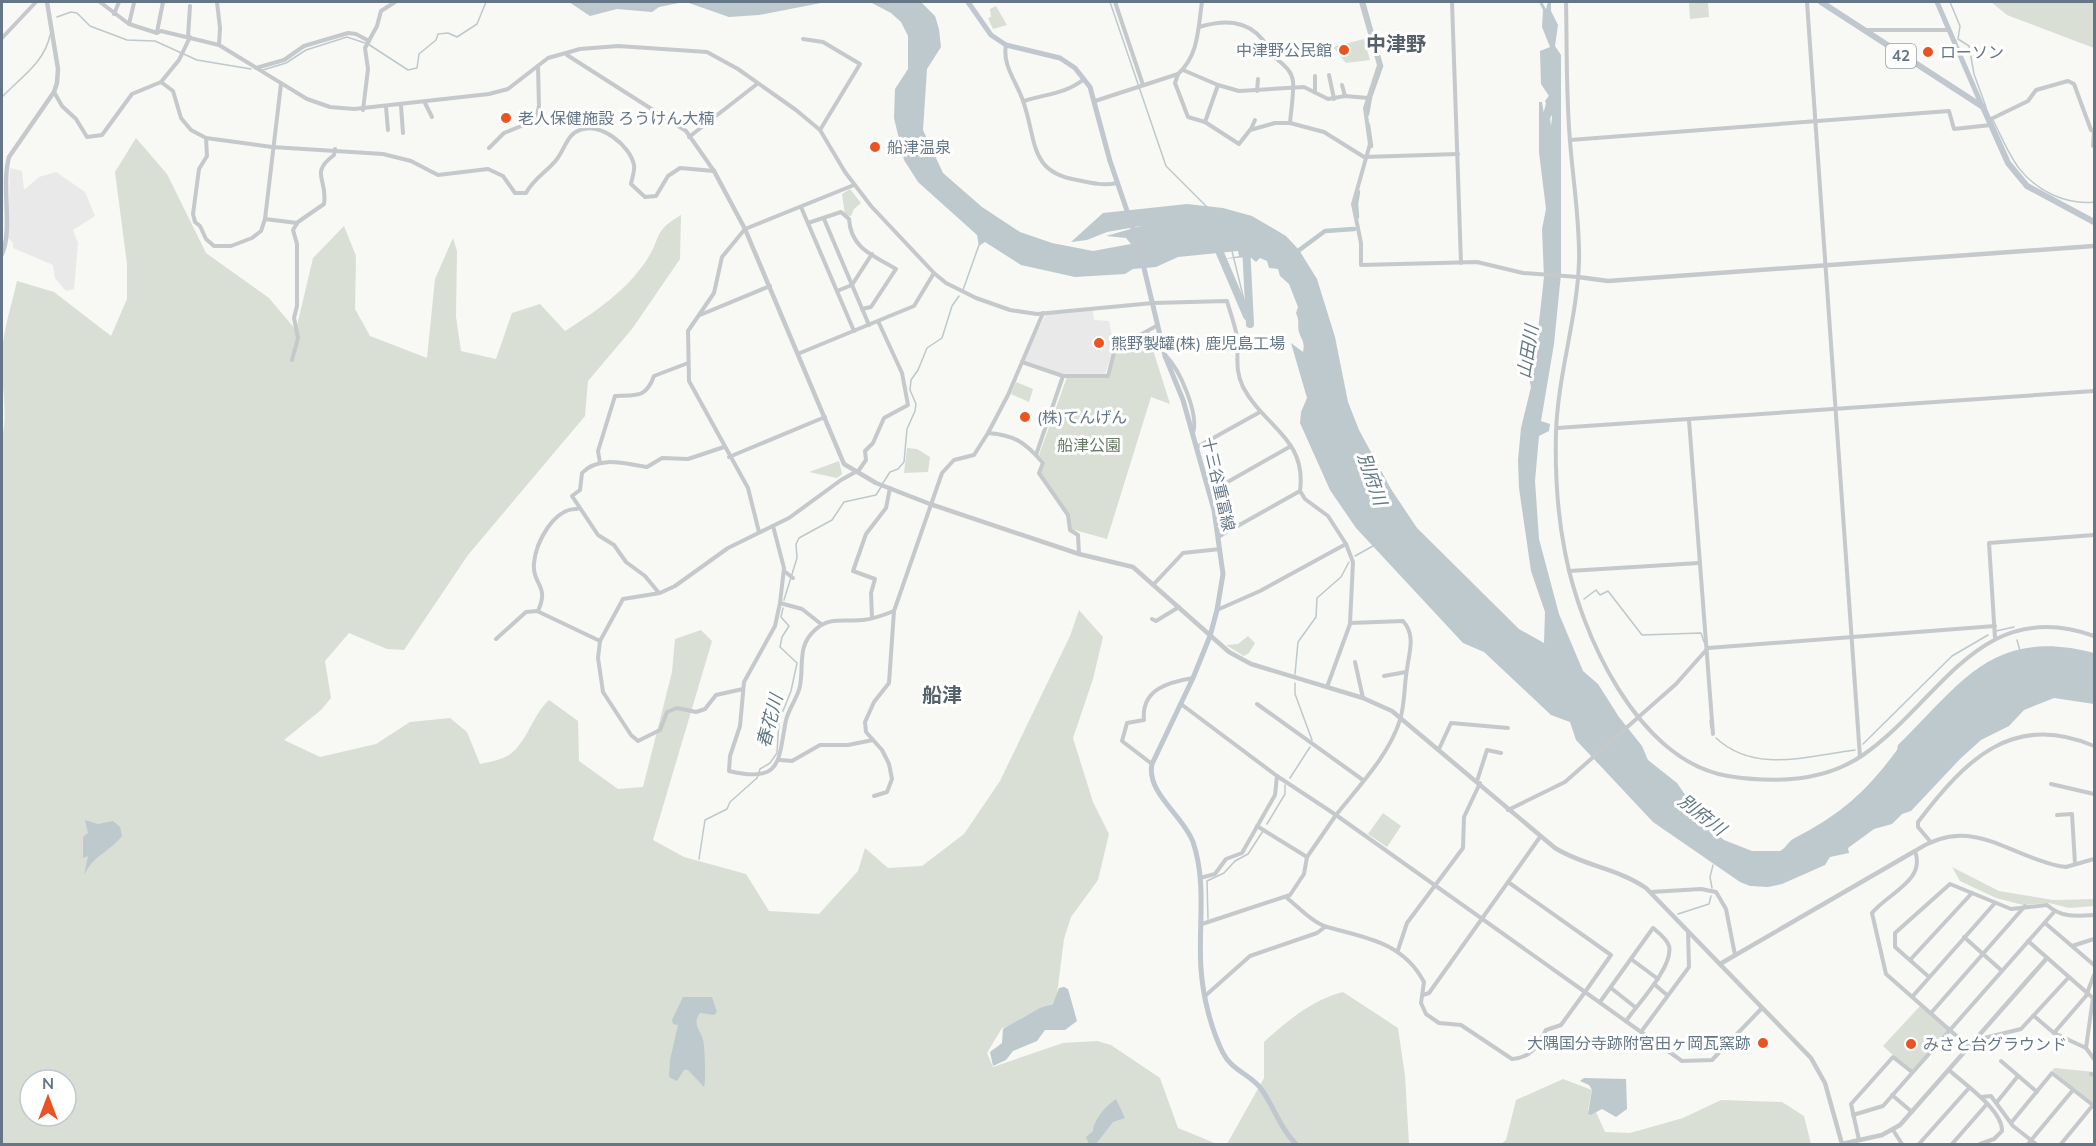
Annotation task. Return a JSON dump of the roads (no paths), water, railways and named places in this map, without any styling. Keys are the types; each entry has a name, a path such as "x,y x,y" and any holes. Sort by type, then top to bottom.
{"main road":[{"name":"十三谷重富線","path":"968,2 984,27 1006,45 1060,58 1085,78 1095,100 1146,274 1165,356 1193,433 1210,492 1223,574 1216,610 1210,636 1193,678 1152,764"},
{"name":"42","path":"1821,2 1983,107"},
{"path":"1937,2 2008,163 2027,186 2094,222"},
{"path":"1152,764 1150,772 1154,784 1190,837 1200,878 1201,968 1205,996 1223,1054 1231,1065 1258,1084 1281,1128 1296,1144"}],"street":[{"path":"2,38 36,2"},
{"path":"2,254 5,242 3,192 9,157 54,92 58,69 47,2"},
{"path":"100,2 129,24 157,33 161,31 219,45 280,84 321,105 363,110 426,103 508,89 556,55 580,49 618,46 707,52 738,69 820,130 854,185 934,273 946,283 991,304 1023,313 1153,303 1227,301 1237,337 1236,365 1239,376 1260,412 1287,438 1303,472 1300,491 1305,499 1328,516 1346,544 1354,571 1350,623 1327,687"},
{"path":"114,14 119,2"},
{"path":"157,33 163,2"},
{"path":"217,2 219,45"},
{"path":"363,110 368,69 365,48 381,11 395,2"},
{"path":"1115,2 1141,86"},
{"path":"1202,2 1197,45 1174,83 1185,114 1205,122 1239,144 1255,120"},
{"path":"1361,2 1379,65 1365,112 1370,139 1353,204 1361,243 1361,265 1477,262 1534,274 1608,281 2094,246"},
{"path":"1452,2 1461,263"},
{"path":"1566,2 1570,140 1576,198 1575,277 1557,428 1558,504 1569,570 1578,603 1602,658 1636,716 1662,744 1688,761 1721,775 1757,780 1804,778 1834,770 1860,757 1921,704 1958,664 1995,638 2026,628 2064,629 2094,636"},
{"path":"1807,2 1838,411 1860,757"},
{"path":"129,24 134,3"},
{"path":"54,92 62,106 76,119 85,135 96,137 106,131 116,112 132,94 161,82 182,56 189,37 190,6"},
{"path":"1199,27 1221,22 1234,22 1254,32 1289,70 1292,88 1290,123"},
{"path":"1861,30 1949,30"},
{"path":"256,68 284,60 304,46 348,33 356,34 368,41"},
{"path":"803,39 823,42 860,64 820,130"},
{"path":"1006,45 1006,63 1024,101 1039,161 1052,173 1066,179 1101,185 1118,183"},
{"path":"566,54 686,131 714,171 745,229 800,353 844,464 876,483 930,504 1078,554 1133,567 1228,652 1251,664 1382,705 1401,717 1540,837 1568,856 1627,875 1651,892 1821,1071 1842,1144 1893,1131 2048,958"},
{"path":"489,147 504,133 536,120 539,106 538,66"},
{"path":"1182,70 1239,92 1310,88 1326,98 1334,99 1345,96 1368,98"},
{"path":"1095,100 1178,74"},
{"path":"1329,75 1334,99"},
{"path":"1314,91 1315,76"},
{"path":"1024,101 1053,96 1076,86 1085,78"},
{"path":"1257,92 1258,79"},
{"path":"1570,140 1949,111 1954,129 1990,122 2028,101 2036,90 2068,81 2074,84 2084,113 2094,131 2093,146"},
{"path":"161,82 173,92 181,118 191,130 206,138 272,147 334,149 401,158 438,175 488,169 503,177 510,189 519,194 526,193 539,174 558,158 574,133 590,128 611,136 623,146 634,164 631,184 645,197 656,196 668,176 680,168 714,171"},
{"path":"206,138 207,156 199,169 193,214 195,222 200,226 206,239 214,246 231,246 252,238 261,231 265,219 280,84"},
{"path":"689,137 757,84"},
{"path":"1205,122 1218,85"},
{"path":"1342,85 1345,96"},
{"path":"426,103 432,117"},
{"path":"401,106 403,134"},
{"path":"387,107 388,130"},
{"path":"1250,130 1275,123 1290,123 1324,132 1364,158 1458,154"},
{"path":"292,360 298,338 294,318 297,306 297,244 293,230 297,223 324,204 324,183 320,172 322,164 334,155 334,149"},
{"path":"759,532 748,488 694,393 688,363 688,331 714,293 722,257 745,229 854,185"},
{"path":"801,207 854,332"},
{"path":"808,223 841,212 849,219 849,230 856,244 896,269 871,307 862,309"},
{"path":"265,219 297,223"},
{"path":"824,219 869,325"},
{"path":"837,291 852,285 872,254"},
{"path":"800,353 914,306 934,273"},
{"path":"699,315 770,286"},
{"path":"874,796 888,792 892,779 882,750 866,732 865,722 874,702 889,683 894,611 930,504 942,473 949,464 974,455 999,416 1044,313"},
{"path":"743,689 716,695 705,709 696,712 677,708 667,712 660,730 638,741 631,735 603,692 597,658 600,641 623,599 660,593 688,578 728,548 773,526 859,471 866,460 865,451 873,443 884,418 908,405 902,373 878,321"},
{"path":"1022,362 1064,376 1108,376 1115,349 1158,325"},
{"path":"600,463 598,450 615,396 644,393 649,389 654,376 688,363"},
{"path":"1036,455 1064,376"},
{"path":"1557,428 1838,411 2094,391"},
{"path":"1197,447 1260,412"},
{"path":"729,457 826,417"},
{"path":"1689,420 1713,734"},
{"path":"988,433 1016,437 1043,463 1039,473 1068,515 1070,530 1078,535 1078,554"},
{"path":"1210,492 1291,446"},
{"path":"660,593 645,576 626,562 614,544 597,535 578,509 572,496 580,490 582,473 592,465 600,463 616,462 647,467 662,458 688,459 724,447"},
{"path":"872,618 871,593 875,579 853,571 866,534 886,508 889,488"},
{"path":"1218,537 1300,491"},
{"path":"538,611 544,596 534,564 538,549 556,517 570,509 578,509"},
{"path":"773,526 786,573 775,626 744,682 740,726 730,756 729,771 755,775 769,771 780,760 788,713 800,686 802,646 821,624 833,620 872,618 894,611"},
{"path":"1995,638 1989,543 2094,535"},
{"path":"1216,610 1260,591 1346,544"},
{"path":"1153,585 1183,553 1220,549"},
{"path":"1569,570 1699,563"},
{"path":"786,573 793,578"},
{"path":"780,603 802,609 821,624"},
{"path":"1152,619 1156,621 1179,607"},
{"path":"496,639 526,612 538,611 600,641"},
{"path":"1202,924 1286,897 1304,874 1307,857 1393,739 1401,717 1412,638 1409,627 1403,621 1350,623"},
{"path":"1508,810 1565,782 1636,716 1676,684 1708,648 1995,626"},
{"path":"1355,662 1363,698"},
{"path":"1384,676 1406,672"},
{"path":"1152,764 1122,741 1123,730 1127,723 1144,720 1149,698 1161,685 1193,678"},
{"path":"1181,704 1277,776 1336,815 1682,1061 1712,1060 1762,1008"},
{"path":"1257,704 1363,780"},
{"path":"1439,749 1451,723 1508,728"},
{"path":"1929,840 1918,827 1918,822 1968,765 1993,746 2007,739 2050,733 2094,746"},
{"path":"780,760 792,761 820,745 848,745 873,740"},
{"path":"1398,950 1407,923 1463,848 1464,817 1479,782 1487,750 1501,753"},
{"path":"1200,878 1215,874 1226,859 1242,853 1275,795 1277,776"},
{"path":"2051,784 2094,794"},
{"path":"2057,815 2072,814 2075,864"},
{"path":"1257,826 1307,857"},
{"path":"1720,964 1915,851 1929,840 1952,835 1969,835 2051,864 2066,867 2094,859"},
{"path":"1423,995 1429,993 1540,837"},
{"path":"1915,851 1917,858 1915,874 1872,913 1886,974 1969,1047"},
{"path":"1286,897 1325,927 1381,941 1398,950 1421,977 1425,987 1421,1003 1424,1011 1434,1020 1439,1023 1457,1023 1508,1058 1521,1059 1536,1050 1548,1028 1561,1025 1611,955 1508,882"},
{"path":"1929,977 1895,947 1895,933 1950,884 2011,909 2047,905 2054,912 2069,916 2094,915"},
{"path":"1651,892 1701,889 1716,892 1726,909 1735,955"},
{"path":"1910,960 1972,893"},
{"path":"1912,997 1995,903"},
{"path":"1931,1014 2025,906"},
{"path":"1853,1115 1883,1106 2054,912"},
{"path":"2044,923 2094,965"},
{"path":"1205,996 1250,956 1317,933 1325,927"},
{"path":"1600,1002 1653,928 1668,942 1670,953 1658,979 1626,1022"},
{"path":"1641,1032 1689,967 1688,931"},
{"path":"1964,937 2001,970"},
{"path":"2072,946 2094,939"},
{"path":"2028,941 2093,998 2086,1048"},
{"path":"1631,960 1658,979"},
{"path":"2054,1033 2087,992 2094,975"},
{"path":"1976,1040 2021,1029 2069,977"},
{"path":"1654,984 1667,995"},
{"path":"1611,988 1635,1007"},
{"path":"2034,1016 2054,1033 2086,1048 2094,1059"},
{"path":"1859,1141 1851,1104 1893,1057 1912,1072"},
{"path":"2001,1061 2037,1092"},
{"path":"1949,1070 1987,1104 2001,1120 2002,1131 1994,1139 1980,1144"},
{"path":"2011,1123 2052,1073 2094,1105 2061,1144"},
{"path":"1997,1102 2018,1076"},
{"path":"1919,1144 1969,1088"},
{"path":"1980,1098 1991,1096 2011,1123 2032,1143 2073,1090"},
{"path":"1892,1095 1912,1112"},
{"path":"1952,1144 1987,1104"},
{"path":"1893,1131 1902,1144"}],"water":[{"path":"569,2 684,2 659,7 652,12 617,9 590,16"},
{"path":"686,2 826,2 759,15 729,17"},
{"path":"870,2 921,2 935,16 941,47 927,69 923,130 943,173 982,207 1020,232 1052,243 1093,251 1131,244 1126,238 1106,236 1141,226 1071,242 1103,213 1187,204 1223,208 1252,216 1286,236 1299,250 1317,279 1335,337 1348,402 1359,430 1391,489 1417,528 1519,629 1544,643 1545,612 1531,571 1519,488 1518,460 1521,428 1531,387 1529,378 1536,349 1544,277 1542,229 1546,209 1539,152 1539,102 1542,102 1549,144 1552,117 1545,101 1549,96 1541,84 1540,51 1550,47 1542,27 1543,10 1539,2 1542,2 1546,9 1548,2 1551,2 1551,11 1558,25 1555,46 1561,55 1561,274 1554,344 1541,421 1550,424 1549,431 1539,436 1535,481 1539,539 1559,614 1583,671 1598,684 1619,717 1642,746 1648,760 1677,783 1706,825 1724,840 1752,851 1780,851 1793,839 1825,821 1851,801 1874,779 1897,750 1898,745 1942,700 1982,665 2005,654 2030,647 2059,647 2094,653 2094,704 2054,698 2024,710 2009,726 1981,740 1911,811 1902,814 1892,824 1874,829 1848,848 1849,853 1830,857 1825,865 1782,884 1768,887 1750,886 1740,882 1653,822 1576,740 1570,722 1551,715 1484,652 1463,643 1356,528 1330,490 1300,423 1301,412 1307,398 1291,343 1303,352 1296,313 1298,307 1289,284 1280,276 1278,269 1269,268 1267,261 1260,258 1256,262 1250,257 1223,259 1239,256 1238,251 1178,257 1156,267 1133,269 1125,274 1075,277 1021,265 985,242 979,246 977,235 918,182 904,160 894,118 895,89 908,69 908,36 901,22 891,13"},
{"path":"85,820 98,824 113,821 120,827 122,836 92,863 84,875 88,856 83,858 83,837 88,833"},
{"path":"1059,988 1068,989 1077,1021 1065,1030 1045,1030 1037,1041 1013,1051 1006,1060 993,1066 990,1052 1002,1043 1003,1029 1040,1008 1053,1004"},
{"path":"683,997 712,997 717,1012 714,1015 700,1013 697,1020 704,1044 704,1087 688,1070 684,1070 677,1081 669,1077 670,1060 678,1025 673,1024 672,1020"},
{"path":"1584,1078 1626,1079 1627,1109 1616,1117 1602,1109 1591,1115 1588,1114 1592,1090 1589,1085 1580,1081"},
{"path":"1116,1099 1125,1118 1113,1122 1096,1144 1089,1144 1086,1137 1093,1131 1101,1113"}],"waterway":[{"path":"263,70 286,63 306,50 347,37 368,44 408,70 417,68 419,54 436,40 438,34 448,33 457,37 477,24 486,2"},
{"path":"1110,2 1166,166 1208,208"},
{"path":"1363,2 1381,66 1370,97 1367,114"},
{"path":"1950,2 1960,26 1958,39 1969,46 1974,74 1986,107"},
{"path":"57,17 71,12 77,13 90,26 127,40 155,41 197,60 251,69"},
{"path":"2,97 37,61 50,35"},
{"name":"山田川","path":"1551,100 1546,119 1551,155"},
{"path":"1993,120 2016,164 2031,181 2063,199 2094,202"},
{"path":"1368,125 1371,146"},
{"path":"1357,217 1358,192"},
{"path":"2,200 2,221"},
{"path":"1299,255 1298,251 1325,231 1354,229"},
{"name":"春花川","path":"963,290 979,245"},
{"name":"別府川","path":"1217,246 1247,316"},
{"name":"別府川","path":"1246,246 1250,324"},
{"path":"1232,251 1250,324"},
{"name":"春花川","path":"883,483 890,472 898,469 904,462 907,429 916,404 910,390 911,380 927,348 942,338 952,306 959,296"},
{"name":"春花川","path":"784,600 797,558 796,544 799,538 832,520 844,502 876,495 881,487"},
{"path":"1355,556 1373,546"},
{"path":"1295,674 1298,642 1316,617 1317,598 1341,577 1349,562"},
{"path":"1584,599 1596,590 1600,595 1608,591 1642,635 1701,633 1704,642"},
{"name":"春花川","path":"699,859 705,820 727,809 730,802 757,778 760,769 770,763 777,753 779,721 791,691 797,663 780,647 782,637 789,626 781,617 783,608"},
{"path":"1996,631 2014,627"},
{"path":"1863,744 1952,656 1988,635"},
{"path":"2017,640 2020,651"},
{"path":"1295,683 1295,694 1312,740"},
{"path":"1710,721 1711,728"},
{"path":"1716,738 1731,749 1747,756 1764,759 1782,760 1855,750"},
{"path":"1290,778 1310,747"},
{"path":"1267,824 1285,794 1285,785"},
{"path":"1208,919 1207,881 1224,873 1235,861 1248,854 1263,831"},
{"path":"1712,888 1710,877 1713,865"},
{"path":"1678,914 1709,904 1711,896"}],"place":[{"name":"中津野公民館","path":"1344,50"},
{"name":"ローソン","path":"1928,52"},
{"name":"老人保健施設 ろうけん大楠","path":"506,118"},
{"name":"船津温泉","path":"875,147"},
{"name":"熊野製罐(株) 鹿児島工場","path":"1099,343"},
{"name":"(株)てんげん","path":"1025,417"},
{"name":"大隅国分寺跡附宮田ヶ岡瓦窯跡","path":"1763,1043"},
{"name":"みさと台グラウンド","path":"1911,1044"}],"district":[{"name":"中津野","path":"1396,44"},
{"name":"船津","path":"942,695"}],"park label":[{"name":"船津公園","path":"1089,445"}]}
